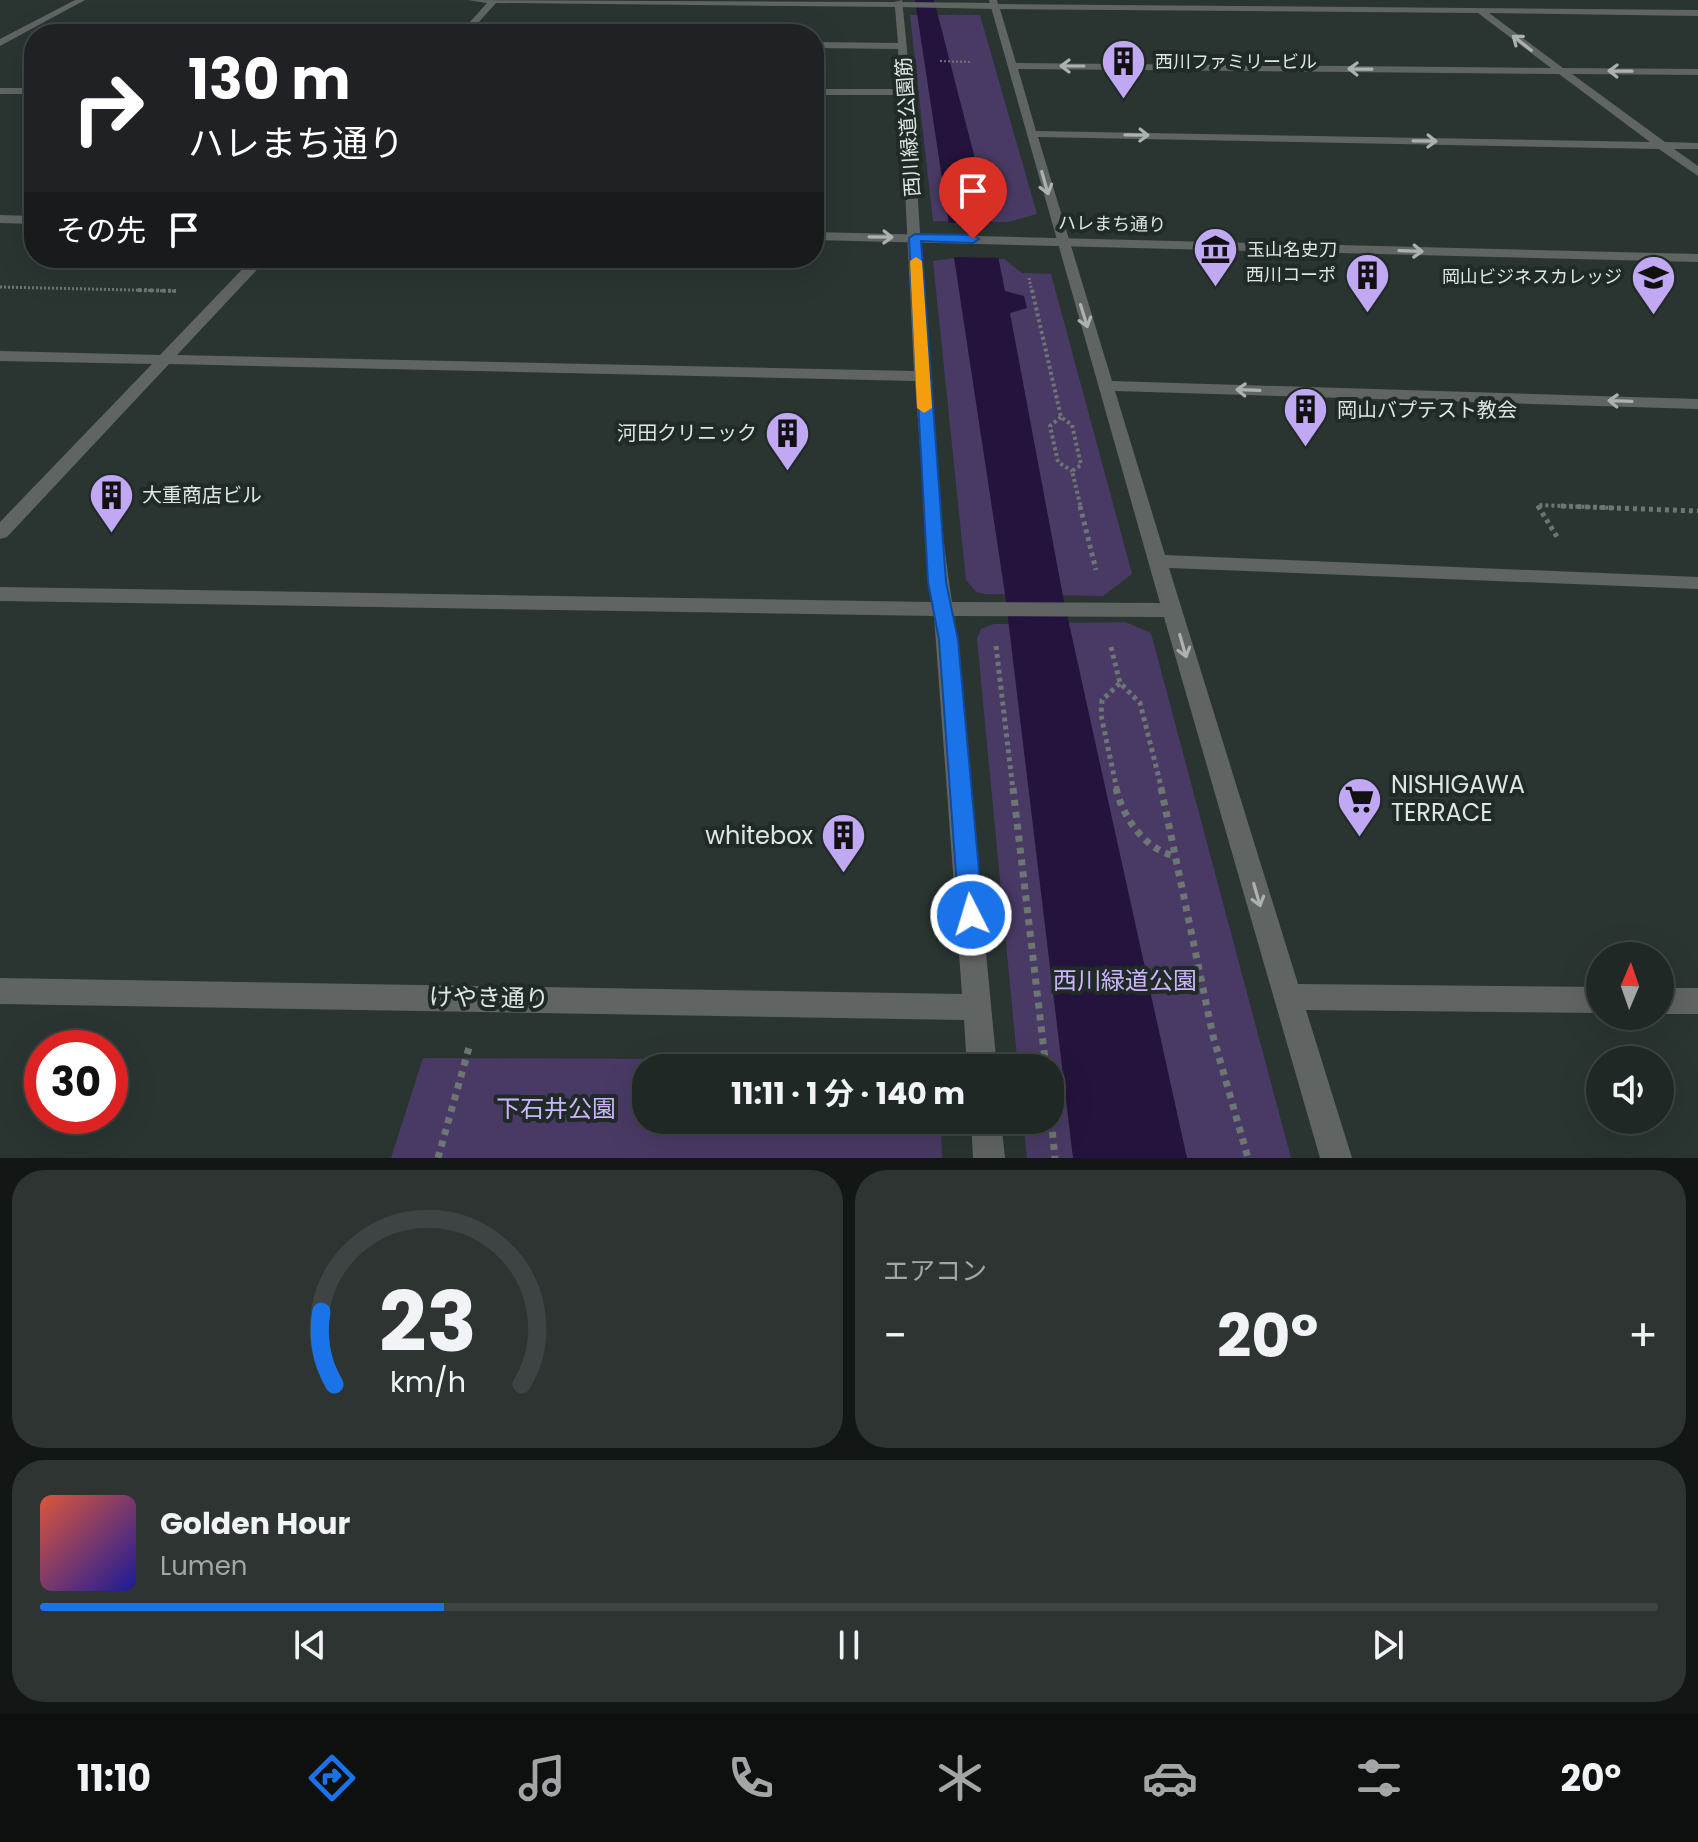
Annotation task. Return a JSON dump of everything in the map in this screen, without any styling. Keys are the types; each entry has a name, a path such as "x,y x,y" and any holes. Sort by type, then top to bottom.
{"street":[{"path":"38,24 81,0"},
{"path":"472,0 898,2 915,5 1206,4 1346,10 1698,13"},
{"path":"472,24 494,0"},
{"path":"1336,0 1346,10"},
{"path":"1464,0 1698,172"},
{"path":"1618,0 1641,12"},
{"name":"西川緑道公園筋","path":"898,2 908,92 922,376 937,582 948,640 981,1054"},
{"path":"994,3 1336,1158"},
{"path":"0,43 24,32"},
{"path":"18,35 24,35"},
{"path":"824,45 903,46"},
{"path":"1011,66 1698,72"},
{"path":"0,91 24,91"},
{"path":"824,92 908,92"},
{"path":"1031,134 1698,146"},
{"path":"0,219 24,220"},
{"name":"ハレまち通り","path":"824,236 1698,258"},
{"path":"0,533 251,268"},
{"path":"0,356 922,376"},
{"path":"1105,386 1698,404"},
{"path":"1158,561 1698,583"},
{"path":"0,594 1172,610"},
{"name":"けやき通り","path":"0,991 978,1007"},
{"path":"1287,997 1586,1000"},
{"path":"1674,1001 1698,1001"},
{"path":"987,1134 989,1158"}],"path":[{"path":"958,62 971,62"},
{"path":"1026,266 1061,417 1072,425 1081,465 1072,471"},
{"path":"0,287 229,291"},
{"path":"1061,417 1050,426 1058,462 1072,471 1120,683 1140,703 1176,856 1213,1036 1248,1158"},
{"path":"1584,577 1537,505 1698,511"},
{"path":"997,609 993,624 1044,1054"},
{"path":"1120,683 1102,700 1101,715 1121,811 1159,853 1176,856"},
{"path":"438,1158 472,1037"},
{"path":"1053,1134 1055,1158"}],"green space":[{"path":"910,15 980,15 1037,214 1008,222 933,221"},
{"path":"954,258 1004,259 1022,273 1051,274 1132,574 1103,596 985,594 976,592 966,580 933,261"},
{"name":"西川緑道公園","path":"1125,622 1151,633 1291,1158 1027,1158 1024,1134 1064,1134 1064,1054 1017,1054 977,639 981,629 994,624"},
{"name":"下石井公園","path":"423,1058 632,1059 632,1134 941,1134 942,1158 391,1158"}],"shaded area":[{"path":"915,0 934,0 991,221 1005,291 1024,296 1027,308 1010,313 1063,596 1187,1158 1073,1158 1064,1083 1064,1054 1060,1054 1005,594"}],"pier":[{"path":"947,223 994,223 1001,258 951,257"}],"slow traffic":[{"path":"916,261 924,408"}],"place":[{"name":"西川ファミリービル","path":"1124,101"},
{"name":"玉山名史刀","path":"1216,289"},
{"name":"西川コーポ","path":"1367,314"},
{"name":"岡山ビジネスカレッジ","path":"1653,316"},
{"name":"岡山バプテスト教会","path":"1306,449"},
{"name":"河田クリニック","path":"788,472"},
{"name":"大重商店ビル","path":"111,534"},
{"name":"NISHIGAWA TERRACE","path":"1360,838"},
{"name":"whitebox","path":"844,875"}],"route":[{"path":"971,915 948,640 937,582 915,238 973,239"}]}
